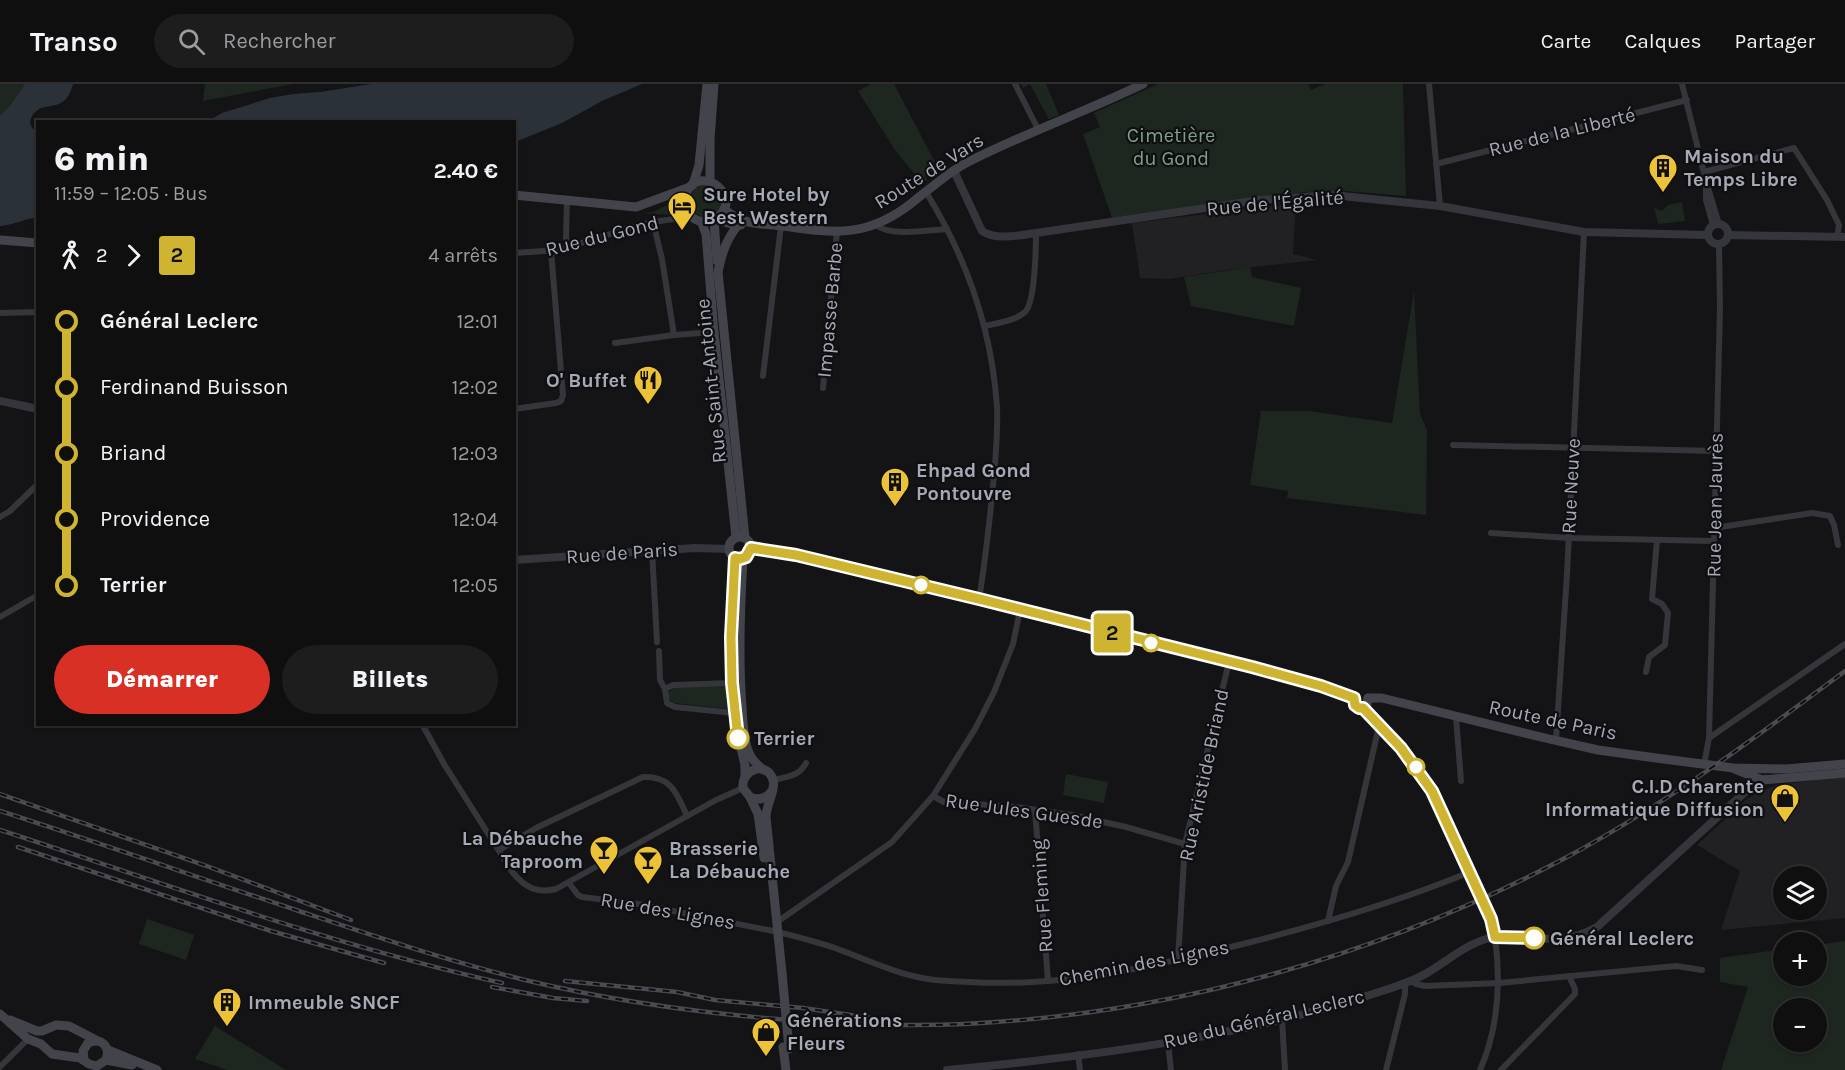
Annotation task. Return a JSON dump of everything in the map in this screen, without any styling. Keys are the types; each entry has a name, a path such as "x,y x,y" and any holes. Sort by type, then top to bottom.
{"main road":[{"path":"516,195 636,207 692,186 699,182 710,181 724,192 726,198 724,209 714,220 701,222 691,216 685,200 692,186 699,165 707,84"},
{"path":"710,181 714,84"},
{"name":"Route de Vars","path":"714,220 738,225 758,224 837,231 863,229 876,225 898,213 954,171 987,153 1143,84"},
{"path":"668,195 685,200"},
{"name":"Route de Vars","path":"724,209 736,219 758,224"},
{"path":"714,220 718,272"},
{"name":"Rue Saint-Antoine","path":"701,222 706,234 714,332 741,538"},
{"name":"Rue Saint-Antoine","path":"738,225 723,248 718,272 741,538"},
{"path":"0,240 36,243"},
{"path":"739,558 749,555 751,548 750,542 741,538 730,542 729,549 739,558 738,640 743,724 750,756 755,763 768,772 773,780 766,813 770,879 786,1048 792,1070"},
{"path":"751,548 796,555 992,602 1321,686 1354,698"},
{"path":"739,558 731,637 732,683 738,739 745,765 744,788 758,814 770,879"},
{"path":"1358,693 1368,698 1368,703 1363,708 1355,705 1354,698 1358,693"},
{"name":"Route de Paris","path":"1368,698 1382,698 1598,750 1704,765 1786,769 1845,764"},
{"name":"Route de Paris","path":"1733,768 1762,780 1845,773"},
{"path":"745,777 751,770 764,770"},
{"path":"750,797 765,798 772,790"},
{"path":"2,1015 31,1030 42,1031 56,1025 69,1026 104,1044 103,1061 97,1066 87,1064 76,1056 57,1055 28,1039 2,1015"},
{"path":"46,1047 44,1040 48,1029"},
{"path":"87,1064 82,1054 85,1045 96,1040"},
{"path":"784,1070 786,1048"},
{"path":"103,1061 155,1069"}],"street":[{"path":"1015,84 1039,131"},
{"path":"1429,84 1440,206"},
{"path":"1682,84 1716,224"},
{"name":"Rue de la Liberté","path":"1436,164 1687,100"},
{"path":"1704,172 1794,148 1827,200 1839,225 1841,237 1728,236"},
{"name":"Rue de l'Égalité","path":"954,171 982,231 986,234 1012,236 1260,200 1332,195 1440,206 1584,232 1707,235"},
{"path":"926,192 947,229 975,298 985,326 995,382 998,427 987,550 979,599"},
{"path":"567,199 566,238 568,247"},
{"name":"Rue du Gond","path":"516,253 551,251 568,247 653,222 674,219 688,212"},
{"path":"653,222 662,259 674,335"},
{"path":"1716,224 1725,227 1728,236 1725,242 1719,244 1712,243 1707,235 1708,229 1716,224"},
{"path":"876,225 892,232 947,229"},
{"path":"764,376 781,226"},
{"name":"Impasse Barbe","path":"823,388 837,231"},
{"name":"Rue Neuve","path":"1556,740 1569,538 1584,232"},
{"path":"985,326 1018,317 1028,308 1036,255 1036,233"},
{"name":"Rue Jean Jaurès","path":"1704,765 1709,738 1720,308 1719,244"},
{"path":"516,409 556,403 561,401 563,395 551,251"},
{"path":"0,313 36,312"},
{"path":"615,343 714,332"},
{"path":"0,401 36,409"},
{"path":"1453,445 1716,452"},
{"path":"0,517 10,511 36,486"},
{"path":"1714,528 1812,513 1830,516 1838,545"},
{"path":"1491,533 1569,538 1714,541"},
{"path":"1646,672 1649,657 1665,645 1668,613 1662,604 1652,599 1657,540"},
{"name":"Rue de Paris","path":"516,560 652,550 729,549"},
{"path":"652,550 657,642"},
{"path":"0,617 36,596"},
{"path":"775,924 892,842 933,796 975,729 994,692 1013,644 1018,609"},
{"path":"1709,738 1845,644"},
{"path":"658,651 660,680 665,689 665,699 670,706 735,713"},
{"name":"Rue Aristide Briand","path":"1178,959 1185,844 1229,662"},
{"path":"665,689 673,685 732,683"},
{"path":"1363,708 1401,748 1432,791 1489,915 1495,937 1499,980 1494,1022 1480,1070"},
{"path":"1456,717 1461,781"},
{"path":"423,726 444,764 519,880 533,890 549,891 569,883 731,792 744,788"},
{"path":"1328,921 1336,886 1348,862 1379,726"},
{"path":"773,780 798,773 806,763"},
{"name":"Route de Paris","path":"1762,780 1830,766"},
{"path":"499,850 536,828 644,777 658,778 669,784 687,816"},
{"name":"Rue du Général Leclerc","path":"947,1070 1168,1042 1282,1019 1408,982 1425,975 1480,941 1495,937 1565,939 1583,935 1597,927 1735,801 1762,780"},
{"name":"Rue Jules Guesde","path":"933,796 944,802 1072,815 1126,827 1185,844"},
{"name":"Rue Fleming","path":"1035,810 1048,981"},
{"name":"Chemin des Lignes","path":"775,924 885,968 933,980 1048,981 1096,975 1178,959 1276,936 1388,903 1470,872"},
{"name":"Rue des Lignes","path":"569,883 582,897 608,899 738,924 775,924"},
{"path":"1386,1070 1408,982 1425,986 1676,966 1702,970"},
{"path":"1501,1070 1575,994 1569,976"},
{"path":"1282,1019 1285,1070"},
{"path":"0,1067 28,1039"},
{"path":"1168,1042 1171,1070"},
{"path":"1078,1054 1080,1070"}],"shaded area":[{"path":"25,84 73,84 64,101 39,109 30,122 32,128 36,130 36,218 0,226 0,115 9,107"},
{"path":"371,84 642,84 602,101 562,123 516,142 516,120 210,120 222,113 270,98"},
{"path":"1296,203 1293,254 1317,260 1170,279 1140,278 1132,223"},
{"path":"1845,776 1845,918 1827,920 1827,866 1773,866 1773,920 1824,920 1721,930 1740,871 1697,845 1746,800 1760,791 1777,785"}],"green space":[{"path":"0,84 25,84 9,107 0,115"},
{"path":"205,84 293,84 203,101"},
{"path":"871,84 894,84 939,170 925,176 927,180 922,183 895,150 858,91"},
{"path":"1030,84 1046,84 1059,115 1049,119"},
{"name":"Cimetière du Gond","path":"1158,84 1308,84 1311,90 1325,84 1403,84 1406,196 1345,191 1304,192 1112,218 1083,134 1100,127 1094,113"},
{"path":"706,185 717,190 722,201 717,212 706,217 695,212 690,201 695,190"},
{"path":"674,202 680,203 679,212 671,215 642,213 653,212"},
{"path":"1682,202 1685,221 1658,224 1654,208 1662,211 1668,205"},
{"path":"1250,267 1252,277 1301,288 1294,326 1191,306 1184,277"},
{"path":"1414,291 1420,414 1427,430 1426,515 1287,498 1288,491 1250,485 1261,411 1309,411 1392,423"},
{"path":"729,686 731,709 674,703 669,698 669,692 676,687"},
{"path":"1066,774 1108,782 1104,803 1063,795"},
{"path":"147,919 194,935 186,960 139,944"},
{"path":"1845,941 1845,1070 1721,1070 1748,987 1720,982 1720,958 1773,950 1773,986 1827,986 1827,944"},
{"path":"215,1026 286,1070 228,1070 195,1059"}],"railway":[{"path":"0,811 411,948 496,973 587,994 682,1009 801,1021 871,1025 964,1024 1043,1018 1198,993 1350,950 1424,923 1497,892 1604,837 1675,793 1845,671"},
{"path":"0,794 204,865 351,920"},
{"path":"0,830 312,932 438,968 502,983"},
{"path":"18,847 271,931 384,963"},
{"path":"565,981 677,992 715,1000 803,1008 871,1018"},
{"path":"492,987 553,998 587,1001"}],"bus line":[{"name":"2","path":"738,738 732,683 731,637 735,558 746,557 751,552 751,548 796,555 872,573 1252,667 1321,686 1354,698 1355,705 1363,708 1401,748 1432,791 1491,919 1495,937 1534,938"}],"place":[{"name":"Maison du Temps Libre","path":"1663,194"},
{"name":"Sure Hotel by Best Western","path":"682,232"},
{"name":"O' Buffet","path":"648,406"},
{"name":"Ehpad Gond Pontouvre","path":"895,508"},
{"name":"Terrier","path":"738,738"},
{"name":"C.I.D Charente Informatique Diffusion","path":"1785,824"},
{"name":"La Débauche Taproom","path":"604,876"},
{"name":"Brasserie La Débauche","path":"648,886"},
{"name":"Général Leclerc","path":"1534,938"},
{"name":"Immeuble SNCF","path":"227,1028"},
{"name":"Générations Fleurs","path":"766,1058"}]}
